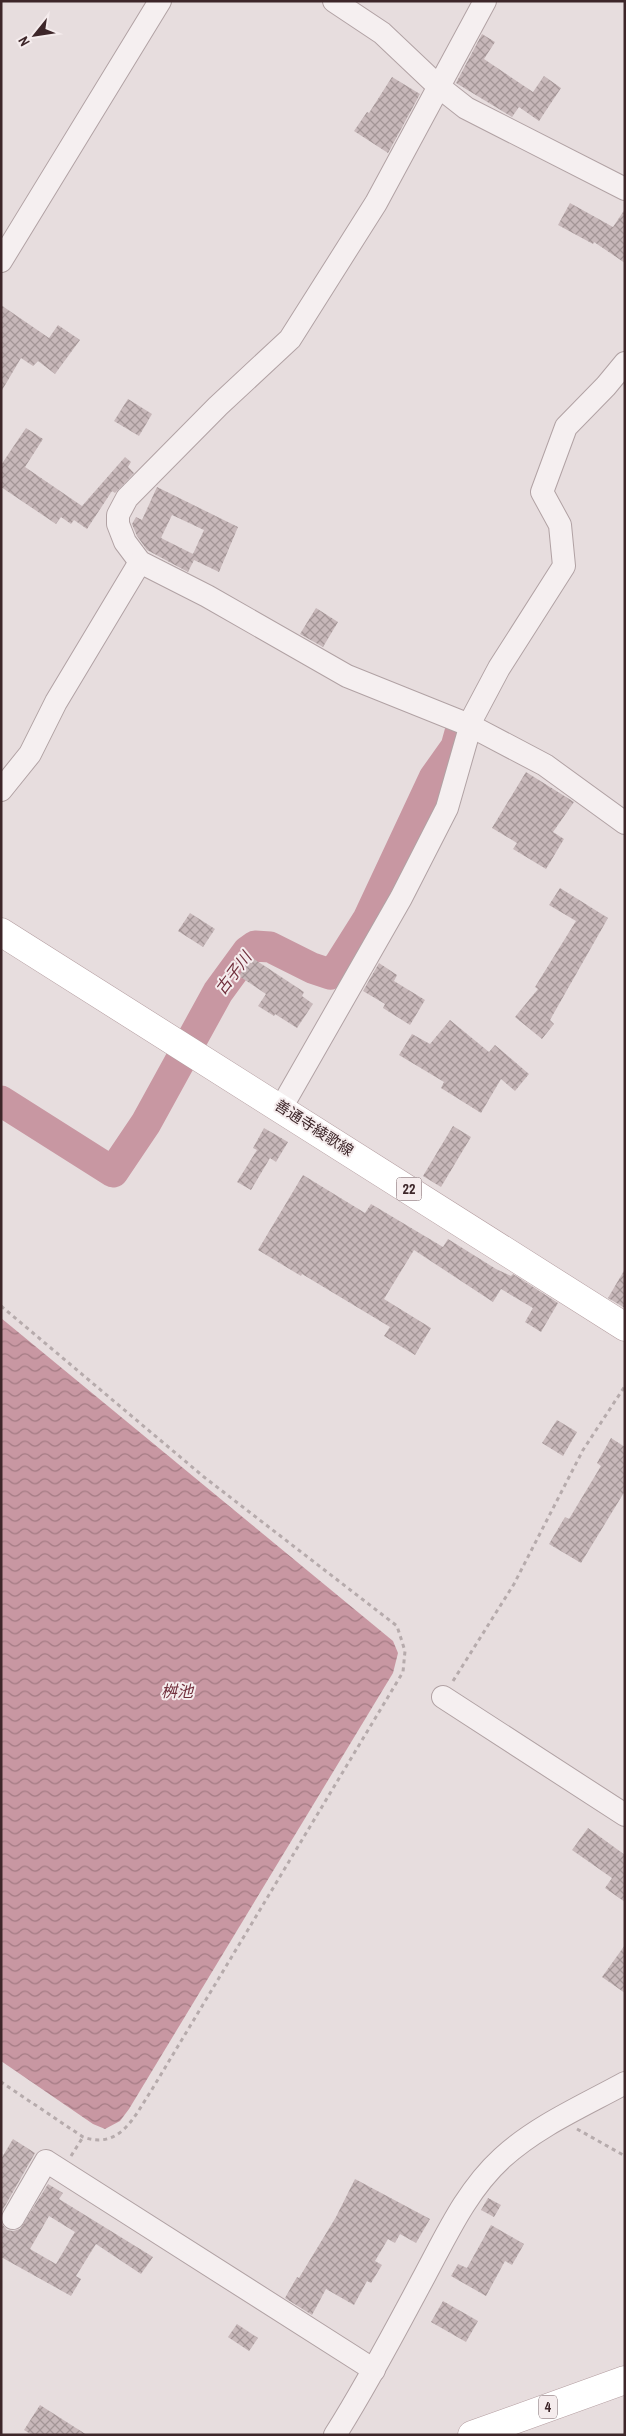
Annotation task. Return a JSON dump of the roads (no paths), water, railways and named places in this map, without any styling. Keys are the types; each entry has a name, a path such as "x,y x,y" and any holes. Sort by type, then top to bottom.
{"main road":[{"name":"善通寺綾歌線","path":"1,932 186,1047 625,1327"},
{"name":"4","path":"480,2434 625,2380"}],"street":[{"path":"1,262 160,1"},
{"path":"334,1 382,33 438,86 466,108 625,189"},
{"path":"485,1 376,203 290,339 218,406 127,498 118,515 118,524 125,542 140,562 207,596 347,676 469,725 545,765 625,823"},
{"path":"281,1108 401,898 447,808 469,725 499,668 564,566 560,525 542,492 566,427 606,386 625,363"},
{"path":"1,790 30,754 56,702 140,562"},
{"path":"444,1696 625,1815"},
{"path":"336,2435 374,2370 456,2216 479,2182 502,2158 526,2138 625,2083"},
{"path":"13,2218 46,2161 374,2370"}],"water":[{"name":"桝池","path":"1,1318 393,1641 398,1653 393,1673 129,2109 120,2121 105,2129 93,2124 1,2061"}],"waterway":[{"name":"古子川","path":"1,1101 113,1172 146,1123 218,992 248,951 255,946 270,947 312,968 330,974 339,965 368,919 434,778 456,747 461,729"}]}
